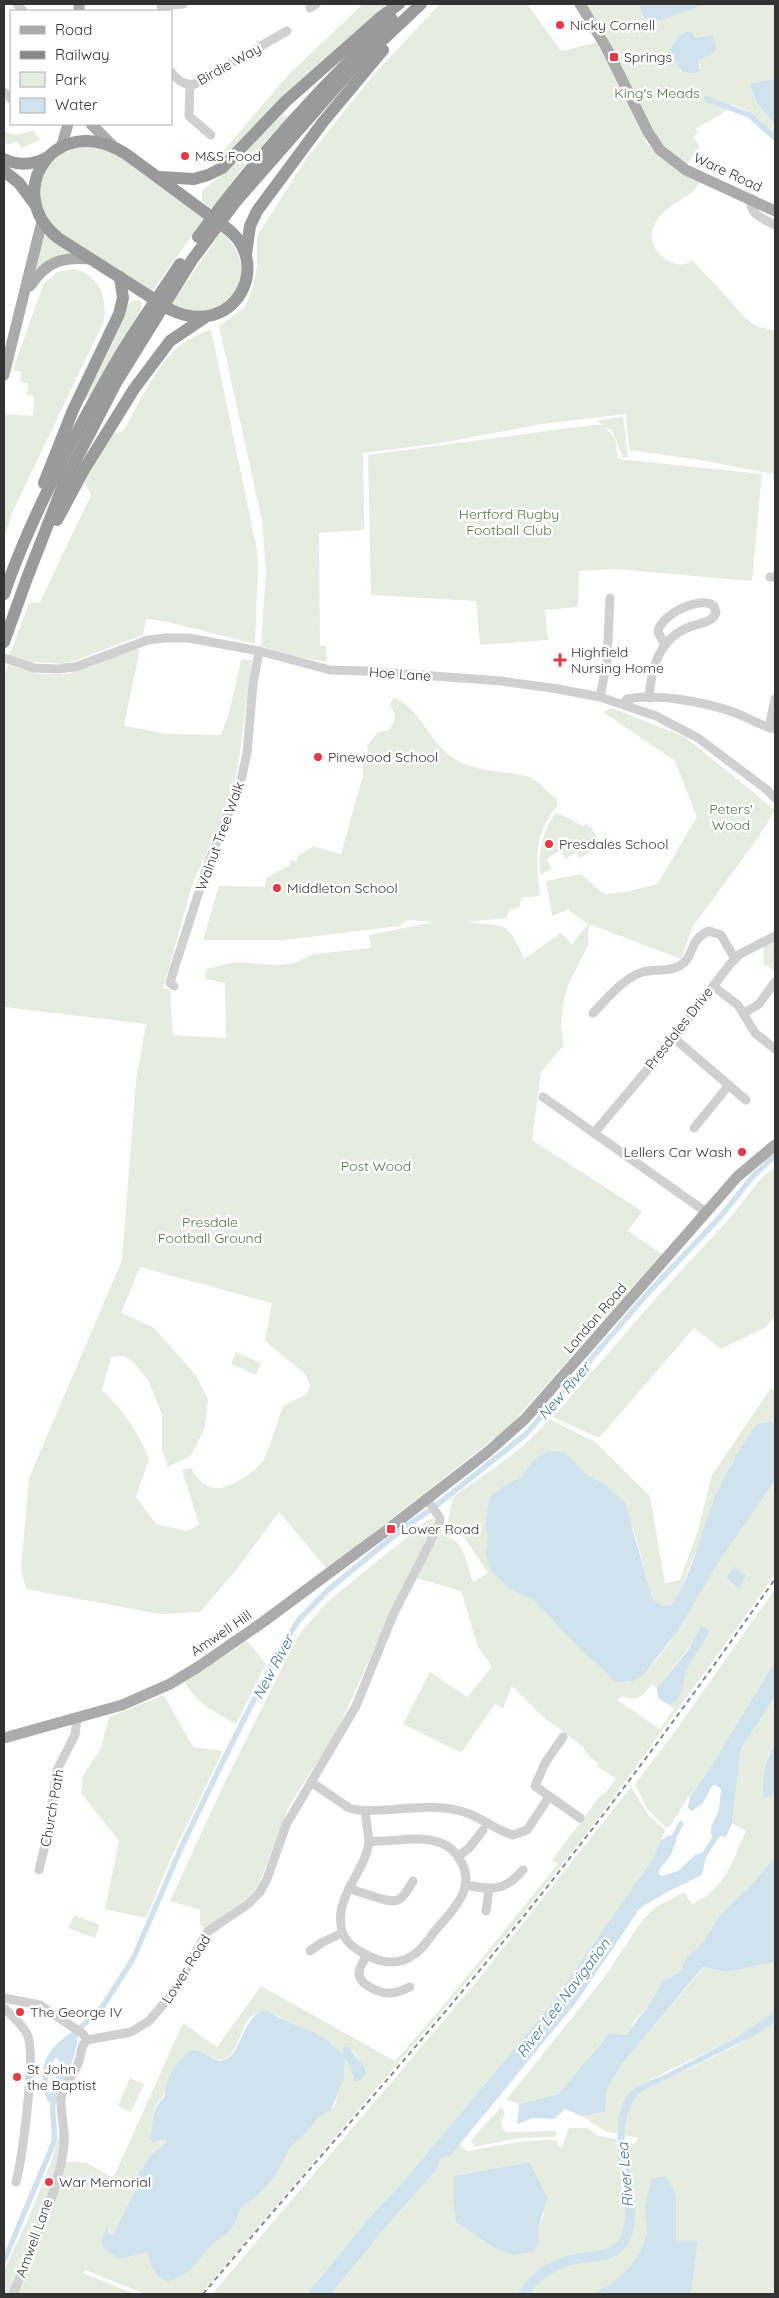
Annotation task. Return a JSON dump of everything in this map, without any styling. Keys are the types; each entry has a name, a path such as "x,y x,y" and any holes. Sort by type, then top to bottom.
{"highway":[{"path":"158,177 194,179 208,176 222,168 284,102 381,17 400,4"},
{"path":"12,570 54,479 108,375 186,254 230,194 344,64 409,4"},
{"path":"27,578 85,468 134,389 170,341 204,318 226,310 238,298 247,275 246,254 250,226 258,211 323,122 421,4"},
{"path":"4,642 64,483 117,381 192,260 237,200 350,70 421,4"},
{"path":"4,159 22,164 36,163 61,148 85,140 100,140 112,145 158,177 225,227 239,240 246,254"},
{"path":"36,206 35,188 42,164 46,158"},
{"path":"4,171 20,183 36,206 42,221 58,238 169,309 184,316 204,318"},
{"path":"4,594 66,426 119,314 124,298 120,277"}],"main road":[{"name":"Ware Road","path":"580,4 606,47 648,132 660,150 686,170 775,211"},
{"path":"61,148 68,125"},
{"path":"92,125 112,145"},
{"path":"4,375 42,221"},
{"path":"25,293 41,271 57,261 73,258 92,260"},
{"name":"London Road","path":"431,1505 537,1407 742,1172 775,1145"},
{"name":"Amwell Hill","path":"4,1738 77,1719 146,1696 198,1667 263,1622 383,1533 431,1505"}],"street":[{"path":"161,7 183,4"},
{"name":"Birdie Way","path":"173,79 190,85 200,82 287,31"},
{"path":"190,85 189,116 211,135"},
{"path":"752,199 750,205 752,211 775,225"},
{"path":"600,697 607,661 610,598"},
{"path":"650,698 653,667 665,645 686,628 712,619 716,613 714,606 709,603 697,603 665,618 659,625 658,632 665,645"},
{"name":"Hoe Lane","path":"4,658 19,664 44,669 75,667 148,640 189,638 259,651 330,670 501,681 600,697 656,716 698,738 775,798"},
{"name":"Walnut Tree Walk","path":"174,986 170,983 208,864 240,785 259,651"},
{"path":"623,704 627,699 650,698 712,706 741,715 772,729 775,699"},
{"path":"593,1013 633,977 642,972 679,966 687,958 694,941 709,931 721,935 735,959"},
{"name":"Presdales Drive","path":"594,1133 674,1038 735,959 775,936"},
{"path":"744,1013 759,1004 775,982"},
{"path":"713,986 734,1001 744,1013 755,1033 775,1049"},
{"path":"674,1038 746,1100"},
{"path":"694,1128 729,1085"},
{"path":"542,1097 706,1212"},
{"name":"Lower Road","path":"85,2037 132,2032 156,2016 173,1993 207,1932 248,1904 260,1892 267,1879 286,1824 356,1706 393,1615 439,1525 440,1518 431,1505"},
{"name":"Church Path","path":"39,1870 48,1833 57,1770 75,1735 77,1719"},
{"path":"563,1737 545,1763 536,1783 537,1789 580,1818"},
{"path":"312,1782 349,1808 365,1811 408,1808 454,1809 478,1817 510,1834 516,1835 529,1827 549,1797"},
{"path":"365,1811 369,1841 367,1852 341,1908 342,1932 352,1945 367,1955 381,1961 404,1960 414,1955 454,1909 462,1896 465,1886 465,1871 458,1857 445,1845 432,1840 369,1841"},
{"path":"458,1857 470,1847 483,1830"},
{"path":"465,1886 489,1889 507,1885 523,1870"},
{"path":"349,1888 358,1893 392,1902 401,1899 413,1881"},
{"path":"486,1911 489,1889"},
{"path":"310,1951 321,1942 342,1932"},
{"path":"367,1955 359,1971 363,1982 386,1993 394,1993 410,1987"},
{"path":"4,1998 40,2005 85,2037"},
{"path":"4,2008 28,2035 30,2050 25,2132 16,2182"},
{"name":"Amwell Lane","path":"13,2294 35,2241 56,2179 64,2145 62,2098 79,2062 85,2037"}],"green space":[{"path":"363,4 390,4 222,164 215,165 214,162 288,75"},
{"path":"440,4 527,4 561,51 599,42 647,143 663,158 701,181 692,192 662,214 654,226 652,241 660,254 672,263 686,264 692,260 745,318 756,326 775,331 775,481 773,481 773,474 701,460 629,450 626,414 542,424 441,443 363,453 364,530 319,533 320,646 326,646 327,662 299,657 261,646 266,571 262,521 219,326 245,307 253,287 257,266 257,236 306,159 376,72"},
{"name":"King's Meads","path":"586,4 639,4 643,17 653,23 707,4 775,4 775,79 752,83 750,86 758,105 775,124 775,135 746,110 730,104 727,110 696,129 698,133 693,137 700,146 687,164 667,150 658,139 609,41","holes":["686,32 692,33 695,38 707,36 710,56 698,60 701,69 680,71 670,49 678,36"]},
{"path":"281,116 286,116 286,119 241,170 214,207 210,208 202,201 202,191 236,162"},
{"path":"33,130 40,140 22,148 17,142 7,145 4,140 4,132 17,135"},
{"path":"103,145 202,217 203,220 151,293 61,237 39,205 42,173 64,149"},
{"path":"44,232 73,253 34,275"},
{"path":"221,232 234,246 241,264 240,283 236,292 223,304 201,314 171,305"},
{"path":"74,269 90,276 100,288 105,304 104,321 14,509 4,537 4,414 33,416 34,396 27,395 28,383 20,382 21,372 13,370 43,285 57,272"},
{"path":"140,300 142,308 91,395 84,401 126,306 132,301"},
{"path":"211,329 257,550 255,644 168,622 146,619 143,635 66,664 30,662 9,656 29,603 40,602 91,495 85,483 113,434 123,431 150,382 167,358 186,341"},
{"name":"Hertford Rugby Football Club","path":"623,416 628,457 623,458 612,430 605,427 615,438 618,459 762,474 752,581 615,569 579,571 578,607 545,610 548,640 480,645 476,601 371,595 368,455 603,425 596,421"},
{"path":"140,649 124,726 166,734 221,735 230,709 241,660 252,660 238,767 227,808 192,885 163,989 170,989 173,1035 226,1038 225,983 205,979 206,969 235,962 279,965 294,963 313,954 371,948 369,935 434,922 408,920 399,926 284,940 203,940 219,886 265,887 266,878 290,865 290,860 296,861 298,856 313,846 341,854 363,775 363,762 370,760 367,746 377,733 388,730 394,723 395,715 390,705 394,697 412,710 438,744 455,759 472,767 530,777 556,798 558,805 544,827 538,848 540,896 521,898 520,907 509,910 507,918 466,922 503,927 513,937 524,959 561,933 572,944 588,924 568,910 552,916 546,881 581,874 604,894 626,892 657,884 697,818 675,761 603,712 612,708 685,737 775,810 758,838 693,926 681,959 589,924 588,945 567,987 563,1005 561,1027 564,1045 541,1072 532,1140 642,1211 628,1231 662,1254 509,1427 327,1569 279,1512 237,1569 200,1612 160,1614 26,1589 21,1568 29,1478 122,1260 136,1080 146,1024 4,1007 4,677 8,665 39,674 68,674","holes":["140,1267 272,1303 265,1341 305,1374 310,1386 307,1394 284,1405 264,1459 257,1468 245,1477 226,1487 213,1488 202,1482 191,1468 182,1470 199,1524 188,1531 156,1524 136,1497 149,1459 130,1422 102,1390 111,1357 124,1356 134,1363 148,1380 162,1414 162,1449 168,1467 191,1456 205,1427 208,1399 195,1374 153,1327 121,1313"]},
{"path":"556,813 580,825 584,826 586,824 591,828 602,845 580,858 576,852 566,859 560,850 547,859 552,869 540,875 542,842 547,827"},
{"path":"775,940 775,971 763,964 764,946"},
{"path":"775,1166 775,1316 766,1327 721,1349 694,1328 599,1438 553,1417 656,1298 728,1220 759,1181"},
{"path":"236,1352 261,1363 256,1375 231,1364"},
{"path":"771,1388 775,1391 775,1426 772,1422 733,1460 712,1506 704,1532 678,1595 671,1605 662,1607 653,1600 634,1530 606,1485 586,1474 565,1452 533,1461 522,1476 500,1488 489,1498 485,1526 510,1589 533,1600 576,1645 626,1682 639,1676 665,1649 725,1551 775,1480 775,1574 597,1820 519,1919 201,2294 145,2294 85,2270 83,2273 135,2294 16,2294 64,2161 87,2163 109,2176 114,2176 183,2023 217,2047 261,1986 395,2061 444,2005 558,1864 552,1860 600,1796 606,1792 616,1779 597,1766 599,1763 590,1758 582,1746 543,1717 512,1686 503,1709 495,1704 461,1753 403,1724 430,1672 467,1697 492,1667 478,1647 461,1591 416,1578 440,1534 449,1537 460,1546 473,1582 488,1573 464,1537 453,1530 448,1521 453,1497 516,1451 539,1431 549,1419 595,1442 650,1496 665,1583 680,1580 697,1533 712,1475","holes":["707,1637 688,1668 678,1699 669,1705 674,1709 660,1729 617,1700 621,1697 634,1699 644,1694 652,1684 657,1688 692,1643","262,2011 268,2011 332,2043 341,2055 343,2050 353,2051 367,2070 353,2079 349,2064 345,2058 345,2067 335,2105 331,2110 319,2117 305,2134 291,2146 274,2178 253,2200 242,2206 235,2223 228,2233 212,2244 189,2272 168,2282 159,2277 150,2265 147,2252 143,2251 131,2257 105,2233 107,2228 110,2230 109,2234 113,2235 132,2196 140,2187 138,2184 134,2184 137,2171 142,2169 150,2155 165,2144 167,2140 159,2142 150,2139 154,2110 164,2093 211,2057 219,2060 226,2059 231,2055 248,2020 253,2015"]},
{"path":"434,1518 435,1525 392,1609 336,1734 290,1804 258,1886 246,1899 204,1929 200,1924 200,1910 170,1901 220,1792 299,1634 327,1602 428,1520"},
{"path":"775,1589 775,1661 712,1765 690,1797 688,1797 672,1824 667,1828 647,1809 635,1784 671,1737"},
{"path":"247,1641 266,1664 236,1724 214,1712 195,1696 185,1682"},
{"path":"164,1695 193,1747 223,1751 171,1858 146,1918 105,1909 119,1841 81,1793 83,1776 101,1748 109,1717"},
{"path":"775,1696 775,1746 768,1756 763,1798 775,1795 775,1856 753,1883 720,1915 702,1944 687,1956 680,1972 662,1981 656,1997 635,2020 627,2035 610,2033 558,2094 519,2104 506,2100 603,1979 643,1919 656,1907 684,1892 692,1904 703,1898 713,1891 726,1873 746,1831 732,1823 741,1749"},
{"path":"631,1787 649,1816 665,1830 654,1859 550,2006 403,2182 369,2218 307,2294 212,2294 477,1981"},
{"path":"74,1915 100,1925 95,1938 68,1928"},
{"path":"775,1962 775,2010 748,2031 639,2085 626,2101 616,2134 605,2131 582,2116 605,2112 607,2090 622,2064 704,1967 726,1972"},
{"path":"775,2022 775,2294 691,2294 698,2241 676,2242 676,2195 649,2193 645,2239 636,2260 611,2283 591,2294 331,2294 379,2235 438,2168 440,2159 451,2155 459,2144 467,2151 523,2142 557,2140 558,2146 562,2147 569,2128 587,2128 599,2136 616,2139 620,2170 629,2171 624,2141 634,2144 639,2138 624,2135 630,2108 639,2093 735,2046","holes":["529,2162 544,2215 539,2227 539,2241 491,2246 456,2222 454,2176"]},
{"path":"130,2078 144,2084 131,2112 118,2106"},
{"path":"501,2107 505,2112 501,2124 505,2132 557,2131 557,2134 554,2137 518,2138 474,2147 471,2140"},
{"path":"59,2118 62,2145 49,2193 11,2294 4,2294 4,2270 29,2217 51,2162 59,2136"}],"water":[{"path":"639,4 707,4 653,23 643,16"},
{"path":"686,32 692,32 695,38 711,35 714,39 716,49 710,56 698,60 700,72 692,73 680,69 670,49 678,36"},
{"path":"775,79 775,124 758,105 750,86 752,83"},
{"path":"773,1422 775,1426 775,1480 719,1561 677,1632 644,1674 634,1681 616,1682 576,1645 533,1600 510,1589 491,1571 486,1556 488,1535 485,1526 489,1498 500,1488 522,1476 533,1461 547,1451 565,1452 586,1474 606,1485 625,1503 653,1600 662,1606 671,1605 684,1582 712,1505 732,1463 757,1424"},
{"path":"734,1566 746,1576 739,1588 727,1578"},
{"path":"701,1627 707,1628 709,1632 707,1637 688,1668 678,1699 669,1705 658,1698 657,1688 688,1650"},
{"path":"775,1661 775,1696 741,1749 732,1823 726,1837 721,1836 716,1840 711,1835 711,1827 719,1810 721,1789 715,1785 712,1786 703,1803 692,1811 688,1808 690,1797 712,1765"},
{"path":"775,1746 775,1795 763,1798 766,1764"},
{"path":"670,1835 677,1839 671,1855 659,1870 659,1874 662,1876 678,1871 700,1852 706,1856 702,1875 640,1908 575,2004 451,2155 440,2159 438,2168 379,2235 331,2294 307,2294 369,2218 403,2182 550,2006 653,1859 661,1840"},
{"path":"775,1856 775,1962 726,1972 703,1967 622,2064 607,2090 605,2112 582,2116 565,2109 554,2119 533,2118 517,2124 519,2104 558,2094 610,2033 627,2035 651,2003 662,1981 680,1972 687,1956 702,1944 720,1915 753,1883"},
{"path":"775,2010 775,2022 757,2034 639,2093 629,2111 625,2130 625,2150 629,2171 620,2170 617,2143 619,2116 625,2099 629,2094 639,2086 737,2037"},
{"path":"262,2011 268,2011 317,2034 326,2039 341,2054 343,2053 343,2047 348,2047 365,2067 366,2074 361,2080 354,2081 349,2064 345,2059 344,2078 331,2110 319,2117 305,2134 291,2146 274,2178 253,2200 242,2206 235,2223 228,2233 212,2244 189,2272 168,2282 159,2277 150,2265 147,2252 117,2258 102,2246 102,2239 108,2226 109,2234 113,2235 132,2196 139,2187 138,2184 134,2184 138,2171 142,2169 150,2155 165,2144 167,2140 153,2142 150,2139 154,2112 164,2098 169,2077 176,2066 191,2050 196,2050 220,2061 230,2057 235,2051 245,2029 255,2015"},
{"path":"79,2027 74,2057 68,2074 56,2102 48,2102 42,2078 43,2067 52,2050 68,2034","holes":["56,2057 59,2061 55,2082 50,2094 48,2093 48,2069"]},
{"path":"529,2162 547,2197 539,2227 539,2242 532,2252 512,2255 491,2246 456,2222 453,2199 454,2176"},
{"path":"666,2176 676,2195 676,2241 698,2241 691,2294 591,2294 619,2277 628,2269 641,2251 647,2229 645,2206 651,2179"}],"waterway":[{"name":"New River","path":"707,99 749,115 775,138"},
{"name":"New River","path":"75,2033 103,2006 133,1959 181,1848 224,1759 274,1660 298,1621 328,1590 406,1526 432,1509 526,1434 649,1292 722,1215 753,1176 775,1156"},
{"name":"River Lee Navigation","path":"671,1842 681,1824"},
{"path":"701,1860 719,1832"},
{"name":"New River","path":"4,2261 54,2142 54,2097"},
{"name":"River Lea","path":"524,2294 534,2280 556,2265 610,2253 618,2248 624,2240 628,2230 630,2205 623,2158"}],"railway":[{"path":"203,2294 514,1928 629,1780 775,1579"}],"place":[{"name":"Nicky Cornell","path":"560,25"},
{"name":"Springs","path":"614,57"},
{"name":"M&S Food","path":"185,156"},
{"name":"Highfield Nursing Home","path":"560,660"},
{"name":"Pinewood School","path":"318,757"},
{"name":"Presdales School","path":"549,844"},
{"name":"Middleton School","path":"277,888"},
{"name":"Lellers Car Wash","path":"742,1152"},
{"name":"Lower Road","path":"391,1529"},
{"name":"The George IV","path":"20,2012"},
{"name":"St John the Baptist","path":"17,2077"},
{"name":"War Memorial","path":"49,2182"}],"park label":[{"name":"Peters' Wood","path":"731,818"},
{"name":"Post Wood","path":"376,1166"},
{"name":"Presdale Football Ground","path":"210,1230"}]}
